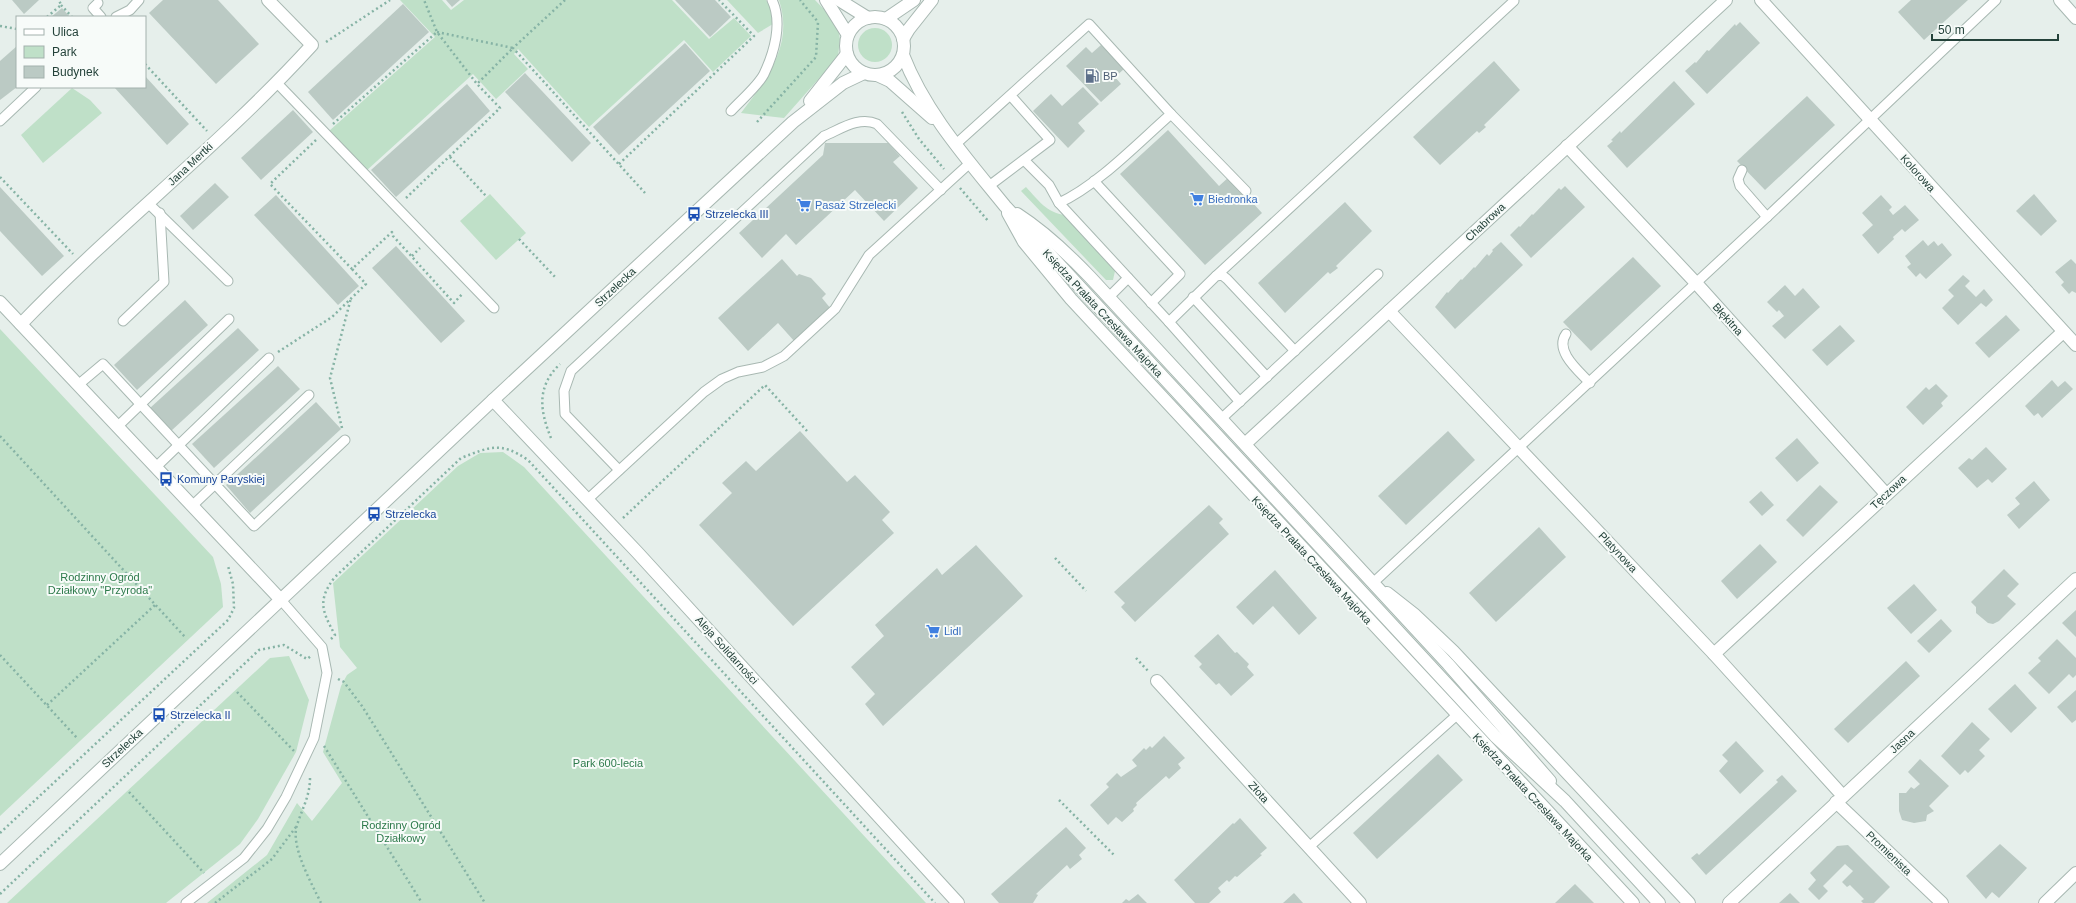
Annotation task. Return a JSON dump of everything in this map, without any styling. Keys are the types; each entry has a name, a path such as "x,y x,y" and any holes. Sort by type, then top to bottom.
{"street":[{"path":"268,0 312,45"},
{"path":"826,0 848,35"},
{"path":"839,0 868,18 886,19 897,27 904,40"},
{"path":"886,19 914,0"},
{"path":"868,18 856,24 848,35 846,41 847,54 853,66 864,73 877,75 884,74 896,67 903,55 904,40 909,29 932,0"},
{"name":"Chabrowa","path":"1245,444 1726,0"},
{"name":"Kolorowa","path":"1761,0 2076,345"},
{"path":"2060,0 2076,18"},
{"name":"Jana Mertki","path":"20,324 81,263 277,83 312,45"},
{"name":"Strzelecka","path":"793,122 833,74 847,54"},
{"name":"Księdza Prałata Czesława Majorka","path":"903,55 913,81 945,130 1005,206 1495,736 1565,801 1659,903"},
{"name":"Strzelecka","path":"0,864 493,400 793,122 843,83 864,73"},
{"name":"Księdza Prałata Czesława Majorka","path":"877,75 890,80 945,130"},
{"name":"Błękitna","path":"1567,146 1696,283 1886,494"},
{"name":"Księdza Prałata Czesława Majorka","path":"1005,206 1038,227 1058,244 1374,582 1541,768 1565,801"},
{"name":"Księdza Prałata Czesława Majorka","path":"1005,206 1024,242 1071,299 1633,903"},
{"path":"0,302 281,600"},
{"name":"Platynowa","path":"1389,311 1714,654 1840,799"},
{"name":"Tęczowa","path":"1714,654 2063,332"},
{"name":"Aleja Solidarności","path":"493,400 637,552 958,903"},
{"name":"Jasna","path":"1729,903 2076,579"},
{"name":"Księdza Prałata Czesława Majorka","path":"1374,582 1415,615 1453,651 1686,899"},
{"name":"Złota","path":"1157,681 1360,903"},
{"name":"Promienista","path":"1840,799 1942,903"},
{"path":"2045,903 2076,873"}],"lane":[{"path":"118,16 130,10 140,0"},
{"path":"731,111 763,75 776,37 776,9 772,0"},
{"path":"1374,582 1590,383 1996,0"},
{"path":"1169,322 1193,297 1514,1"},
{"path":"98,3 93,8 100,16"},
{"path":"956,144 1011,96 1089,24 1171,114 1246,191"},
{"path":"277,83 325,131 396,208 494,308"},
{"path":"0,121 35,88"},
{"path":"989,186 1050,140 1011,96"},
{"path":"1059,203 1074,196 1094,181 1171,114"},
{"path":"619,470 565,414 564,391 571,371 824,136 857,122 866,121 877,124 941,190"},
{"path":"1024,160 1049,185 1059,203 1169,322 1240,402"},
{"path":"587,500 704,392 722,378 738,372 763,367 784,356 835,309 869,255 970,162"},
{"path":"1742,170 1738,179 1740,186 1767,217"},
{"path":"1094,181 1180,274 1151,303"},
{"path":"148,203 160,213 228,281"},
{"path":"123,321 164,282 160,213"},
{"path":"1221,419 1378,274"},
{"path":"1216,276 1222,275 1228,279 1295,351"},
{"path":"1108,298 1128,278"},
{"path":"1193,297 1267,377"},
{"path":"117,427 229,319"},
{"path":"1566,334 1563,338 1563,346 1566,355 1590,383"},
{"path":"156,468 269,358"},
{"path":"78,385 103,364 254,526 345,440"},
{"path":"192,506 309,395"},
{"path":"186,903 244,858 267,829 286,797 314,738 327,674 322,647 281,600"},
{"path":"1309,847 1457,715"}],"path":[{"path":"59,0 61,5 71,16"},
{"path":"312,45 329,41 390,0"},
{"path":"396,208 500,108 477,84 436,32 424,0"},
{"path":"477,84 565,0"},
{"path":"619,164 754,36 719,0"},
{"path":"757,122 816,57 818,22 800,0"},
{"path":"48,16 61,5"},
{"path":"0,26 16,29"},
{"path":"436,32 513,48 645,193"},
{"path":"269,358 332,317 366,284 270,184 325,131 436,32"},
{"path":"146,65 216,140"},
{"path":"898,105 919,139 989,222"},
{"path":"450,157 486,196"},
{"path":"0,177 81,263"},
{"path":"352,269 392,232 393,236 454,304 471,284"},
{"path":"519,239 556,278"},
{"path":"345,440 330,378 351,298"},
{"path":"620,521 765,385 807,431"},
{"path":"0,436 185,638"},
{"path":"0,894 258,650 284,645 307,660 322,647 335,635 323,613 326,589 335,577 460,458 486,448 504,447 514,450 528,460 935,903"},
{"path":"1055,558 1086,591"},
{"path":"0,833 223,624 234,608 233,584 228,563"},
{"path":"47,705 155,605"},
{"path":"0,655 78,739"},
{"path":"344,682 362,706 485,903"},
{"path":"237,692 296,752"},
{"path":"324,746 422,903"},
{"path":"130,792 204,873"},
{"path":"1059,800 1114,855"},
{"path":"215,903 272,859 296,827 303,811"},
{"path":"296,827 298,854 321,903"}],"green space":[{"path":"400,0 442,0 451,10 464,0 672,0 709,39 734,18 751,36 713,72 684,40 589,127 518,49 514,54 528,69 496,99 473,74 366,171 329,131 435,37"},
{"path":"727,0 766,0 778,21 758,33"},
{"path":"779,0 815,0 837,23 840,39 838,57 784,118 741,113 768,74 780,47 783,32 783,16"},
{"path":"875,28 881,29 887,33 891,39 891,51 887,57 881,61 875,62 869,61 863,57 859,51 858,45 859,39 863,33 869,29"},
{"path":"72,88 90,100 102,113 43,163 21,135"},
{"path":"1026,187 1048,209 1065,215 1115,271 1113,280 1106,280 1021,191"},
{"path":"490,194 526,233 496,260 460,221"},
{"name":"Rodzinny Ogród Działkowy \"Przyroda\"","path":"0,329 213,557 221,584 223,607 0,816"},
{"name":"Park 600-lecia","path":"503,452 524,467 926,903 207,903 267,855 297,803 312,821 342,783 323,752 341,686 347,675 357,668 340,647 333,583 458,466 480,453"},
{"path":"289,656 309,700 296,752 258,819 240,844 166,903 7,903 270,658"}],"building":[{"path":"12,0 39,0 24,14"},
{"path":"163,0 218,0 259,44 216,84 149,13"},
{"path":"446,0 460,0 452,7"},
{"path":"675,0 715,0 731,17 710,37"},
{"path":"1911,0 1968,0 1924,40 1898,12"},
{"path":"403,4 429,32 333,120 308,92"},
{"path":"62,8 69,16 52,16"},
{"path":"1740,22 1760,43 1707,94 1685,71 1695,62 1696,63 1707,50 1709,51 1735,24 1736,26"},
{"path":"685,43 710,71 619,155 593,127"},
{"path":"1101,45 1124,69 1115,77 1121,84 1101,102 1066,66 1086,47 1092,53"},
{"path":"16,47 16,88 0,100 0,61"},
{"path":"1494,61 1520,90 1484,125 1486,127 1479,133 1477,131 1440,165 1413,137"},
{"path":"525,73 591,143 572,162 505,92"},
{"path":"146,77 189,124 167,145 115,88 146,88"},
{"path":"1674,81 1695,104 1627,168 1607,146 1613,141 1611,140 1620,131 1621,133"},
{"path":"467,84 490,111 396,197 371,170"},
{"path":"1083,87 1099,104 1078,123 1085,131 1068,148 1033,111 1051,94 1062,106"},
{"path":"1807,96 1835,125 1765,190 1737,161"},
{"path":"293,110 313,132 261,180 241,158"},
{"name":"Biedronka","path":"1168,130 1219,186 1229,177 1262,213 1205,265 1120,174"},
{"name":"Pasaż Strzelecki","path":"825,143 888,143 900,156 893,162 918,188 884,221 855,190 796,245 786,234 762,258 739,233 823,155"},
{"path":"215,183 229,197 193,230 180,216"},
{"path":"1565,186 1585,207 1531,258 1510,235 1532,214 1533,215 1559,188 1561,190"},
{"path":"0,187 64,256 42,276 0,231"},
{"path":"2034,194 2057,221 2041,236 2016,211"},
{"path":"276,195 359,286 338,305 254,215"},
{"path":"1881,195 1892,207 1889,210 1893,215 1905,205 1919,220 1905,232 1902,229 1878,254 1862,235 1873,225 1862,213"},
{"path":"1345,202 1372,231 1336,266 1338,268 1330,274 1328,272 1285,313 1258,283"},
{"path":"1923,240 1928,246 1934,241 1938,246 1942,243 1952,255 1926,279 1920,273 1916,277 1907,267 1911,264 1905,256"},
{"path":"1501,242 1523,265 1455,329 1435,307 1447,292 1448,293 1474,267 1475,268 1487,254 1489,256 1493,251 1492,250"},
{"path":"396,246 465,321 441,343 372,268"},
{"path":"1633,257 1661,286 1591,351 1563,322"},
{"path":"782,259 797,276 799,274 811,278 826,294 822,298 831,309 795,342 778,323 748,351 718,318"},
{"path":"2071,259 2076,264 2076,293 2072,291 2069,294 2061,285 2064,282 2055,272"},
{"path":"1963,275 1970,281 1965,286 1976,297 1984,289 1993,300 1986,307 1981,303 1958,325 1942,308 1954,296 1948,290"},
{"path":"1785,285 1795,296 1803,288 1820,307 1785,339 1772,326 1784,316 1779,310 1777,312 1767,302"},
{"path":"185,300 208,325 137,390 114,365"},
{"path":"2006,315 2020,330 1989,358 1975,343"},
{"path":"1840,325 1855,341 1827,366 1812,350"},
{"path":"238,328 259,350 171,431 150,408"},
{"path":"278,366 300,389 214,468 192,444"},
{"path":"2052,380 2058,387 2065,381 2073,389 2042,418 2038,413 2034,416 2025,406"},
{"path":"1936,384 1948,396 1941,403 1943,406 1923,425 1906,407 1926,387 1929,390"},
{"path":"316,402 341,429 250,513 226,485"},
{"path":"800,431 847,482 855,475 890,512 882,520 894,533 793,626 699,525 732,493 722,483 746,461 756,471"},
{"path":"1448,431 1475,460 1406,525 1378,496"},
{"path":"1797,438 1819,463 1797,482 1775,458"},
{"path":"1986,447 2007,469 1992,483 1988,479 1977,488 1958,468 1969,458 1972,460"},
{"path":"2034,481 2050,500 2019,529 2007,515 2020,504 2015,498"},
{"path":"1820,485 1838,502 1803,537 1786,520"},
{"path":"1761,491 1774,505 1762,516 1749,502"},
{"path":"1209,505 1223,519 1219,523 1229,534 1135,622 1121,607 1125,603 1114,592"},
{"path":"1539,527 1566,557 1496,622 1469,593"},
{"path":"1760,544 1777,562 1737,599 1721,581"},
{"name":"Lidl","path":"976,545 1023,596 883,726 865,704 875,694 851,667 884,636 875,625 937,568 942,575"},
{"path":"2004,569 2019,584 2007,596 2016,604 1999,621 1993,624 1988,623 1976,613 1976,607 1971,602"},
{"path":"1275,570 1317,618 1299,635 1273,606 1253,625 1236,607"},
{"path":"1914,584 1937,610 1911,634 1887,608"},
{"path":"2076,610 2076,637 2062,623"},
{"path":"1941,619 1952,631 1929,653 1917,641"},
{"path":"1218,634 1235,653 1237,652 1249,664 1247,667 1254,675 1231,696 1219,683 1216,685 1199,667 1202,664 1194,656"},
{"path":"2057,639 2076,658 2076,675 2073,678 2069,674 2049,694 2028,673 2041,661 2038,658"},
{"path":"1906,661 1920,676 1848,743 1834,729"},
{"path":"2015,684 2037,708 2011,733 1988,709"},
{"path":"2076,690 2076,720 2072,723 2057,707"},
{"path":"1972,722 1990,739 1979,750 1985,756 1968,773 1965,770 1960,775 1941,756"},
{"path":"1164,736 1185,758 1178,764 1181,768 1169,779 1166,776 1136,803 1137,805 1133,809 1134,811 1122,822 1116,817 1108,825 1090,805 1109,787 1106,784 1117,773 1121,777 1137,766 1132,760 1144,748 1146,750 1150,746 1152,748"},
{"path":"1736,741 1764,771 1740,794 1719,771 1728,761 1722,755"},
{"path":"1438,754 1463,780 1377,859 1353,833"},
{"path":"1920,759 1949,786 1929,806 1934,811 1927,815 1926,821 1914,823 1902,820 1899,811 1899,793 1906,793 1911,787 1914,789 1920,784 1908,772"},
{"path":"1782,775 1797,791 1706,875 1691,858 1697,853 1699,855 1778,782 1776,780"},
{"path":"1240,818 1267,848 1260,854 1262,855 1237,877 1235,876 1229,882 1227,880 1218,888 1221,892 1209,903 1195,903 1174,880"},
{"path":"1066,827 1086,848 1079,855 1082,859 1070,869 1067,865 1036,894 1038,895 1033,903 999,903 991,894"},
{"path":"2000,844 2027,868 1999,898 1992,892 1986,899 1966,876"},
{"path":"1848,845 1890,887 1874,903 1863,903 1861,901 1864,899 1850,885 1847,887 1842,882 1853,871 1845,864 1823,886 1828,891 1819,900 1808,889 1816,880 1810,873 1837,846"},
{"path":"1575,884 1594,903 1555,903"},
{"path":"1294,893 1303,903 1283,903"},
{"path":"1790,893 1800,903 1779,903"},
{"path":"1138,894 1147,903 1122,903 1126,899 1129,901"}],"place":[{"name":"BP","path":"1092,76"},
{"name":"Biedronka","path":"1197,199"},
{"name":"Pasaż Strzelecki","path":"804,205"},
{"name":"Strzelecka III","path":"694,214"},
{"name":"Komuny Paryskiej","path":"166,479"},
{"name":"Strzelecka","path":"374,514"},
{"name":"Lidl","path":"933,631"},
{"name":"Strzelecka II","path":"159,715"}],"park label":[{"name":"Rodzinny Ogród Działkowy","path":"401,831"}]}
